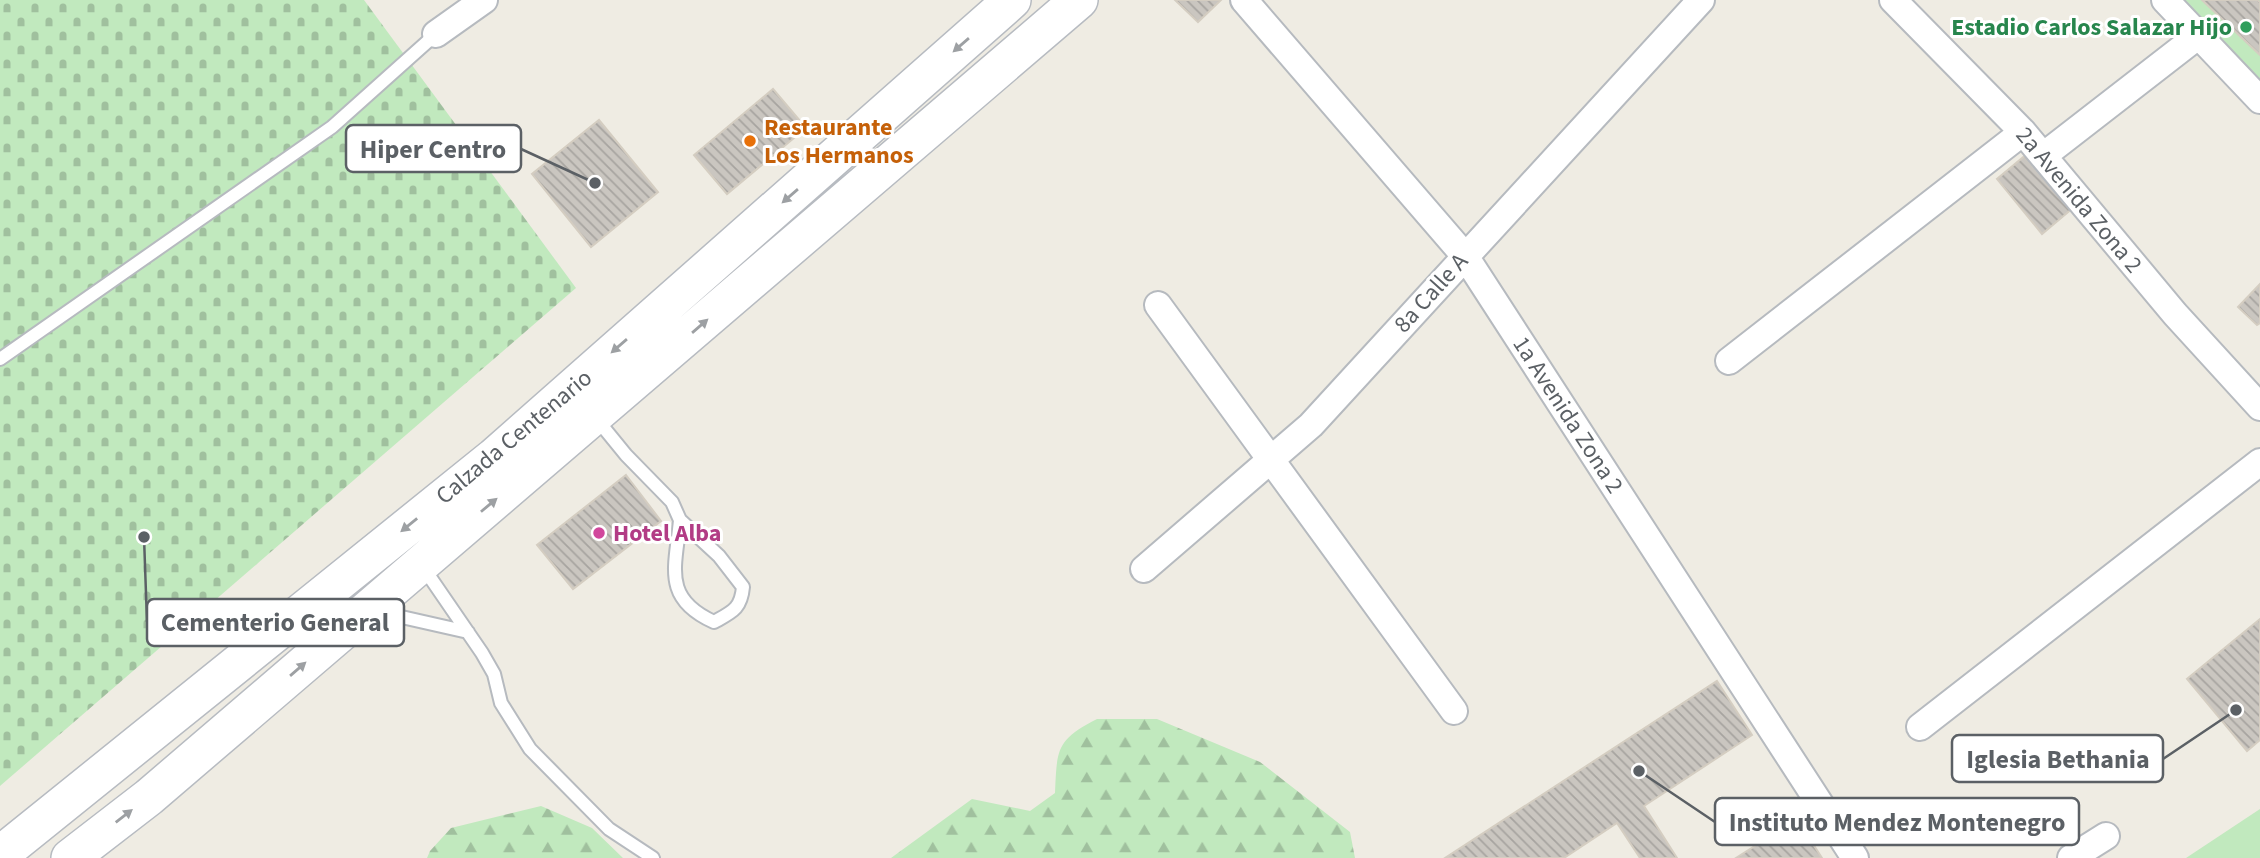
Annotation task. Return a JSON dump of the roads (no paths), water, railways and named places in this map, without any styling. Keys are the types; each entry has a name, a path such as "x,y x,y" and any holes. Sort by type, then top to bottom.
{"main road":[{"name":"Calzada Centenario","path":"0,855 494,457 1012,0"},
{"name":"Calzada Centenario","path":"70,858 149,797 1079,0"}],"street":[{"path":"436,34 484,0"},
{"name":"1a Avenida Zona 2","path":"1244,0 1465,256 1855,858"},
{"name":"8a Calle A","path":"1144,569 1311,425 1701,0"},
{"name":"2a Avenida Zona 2","path":"1893,0 2023,132 2175,314 2260,407"},
{"path":"2165,0 2260,100"},
{"path":"2043,156 2199,35"},
{"path":"1729,361 2023,132"},
{"path":"1158,305 1454,711"},
{"path":"1920,727 2260,462"},
{"path":"2071,858 2106,836"}],"lane":[{"path":"0,359 332,127 436,34"},
{"path":"594,417 626,455 672,502 680,520 719,556 743,587 742,601 731,613 713,622 699,616 677,591 673,569 680,520"},
{"path":"420,564 494,674 500,703 530,749 609,829 653,858"},
{"path":"368,609 468,632"}],"place":[{"name":"Estadio Carlos Salazar Hijo","path":"2246,27"},
{"name":"Restaurante Los Hermanos","path":"750,141"},
{"name":"Hiper Centro","path":"595,183"},
{"name":"Hotel Alba","path":"599,533"},
{"name":"Cementerio General","path":"144,537"},
{"name":"Iglesia Bethania","path":"2236,710"},
{"name":"Instituto Mendez Montenegro","path":"1639,771"}]}
